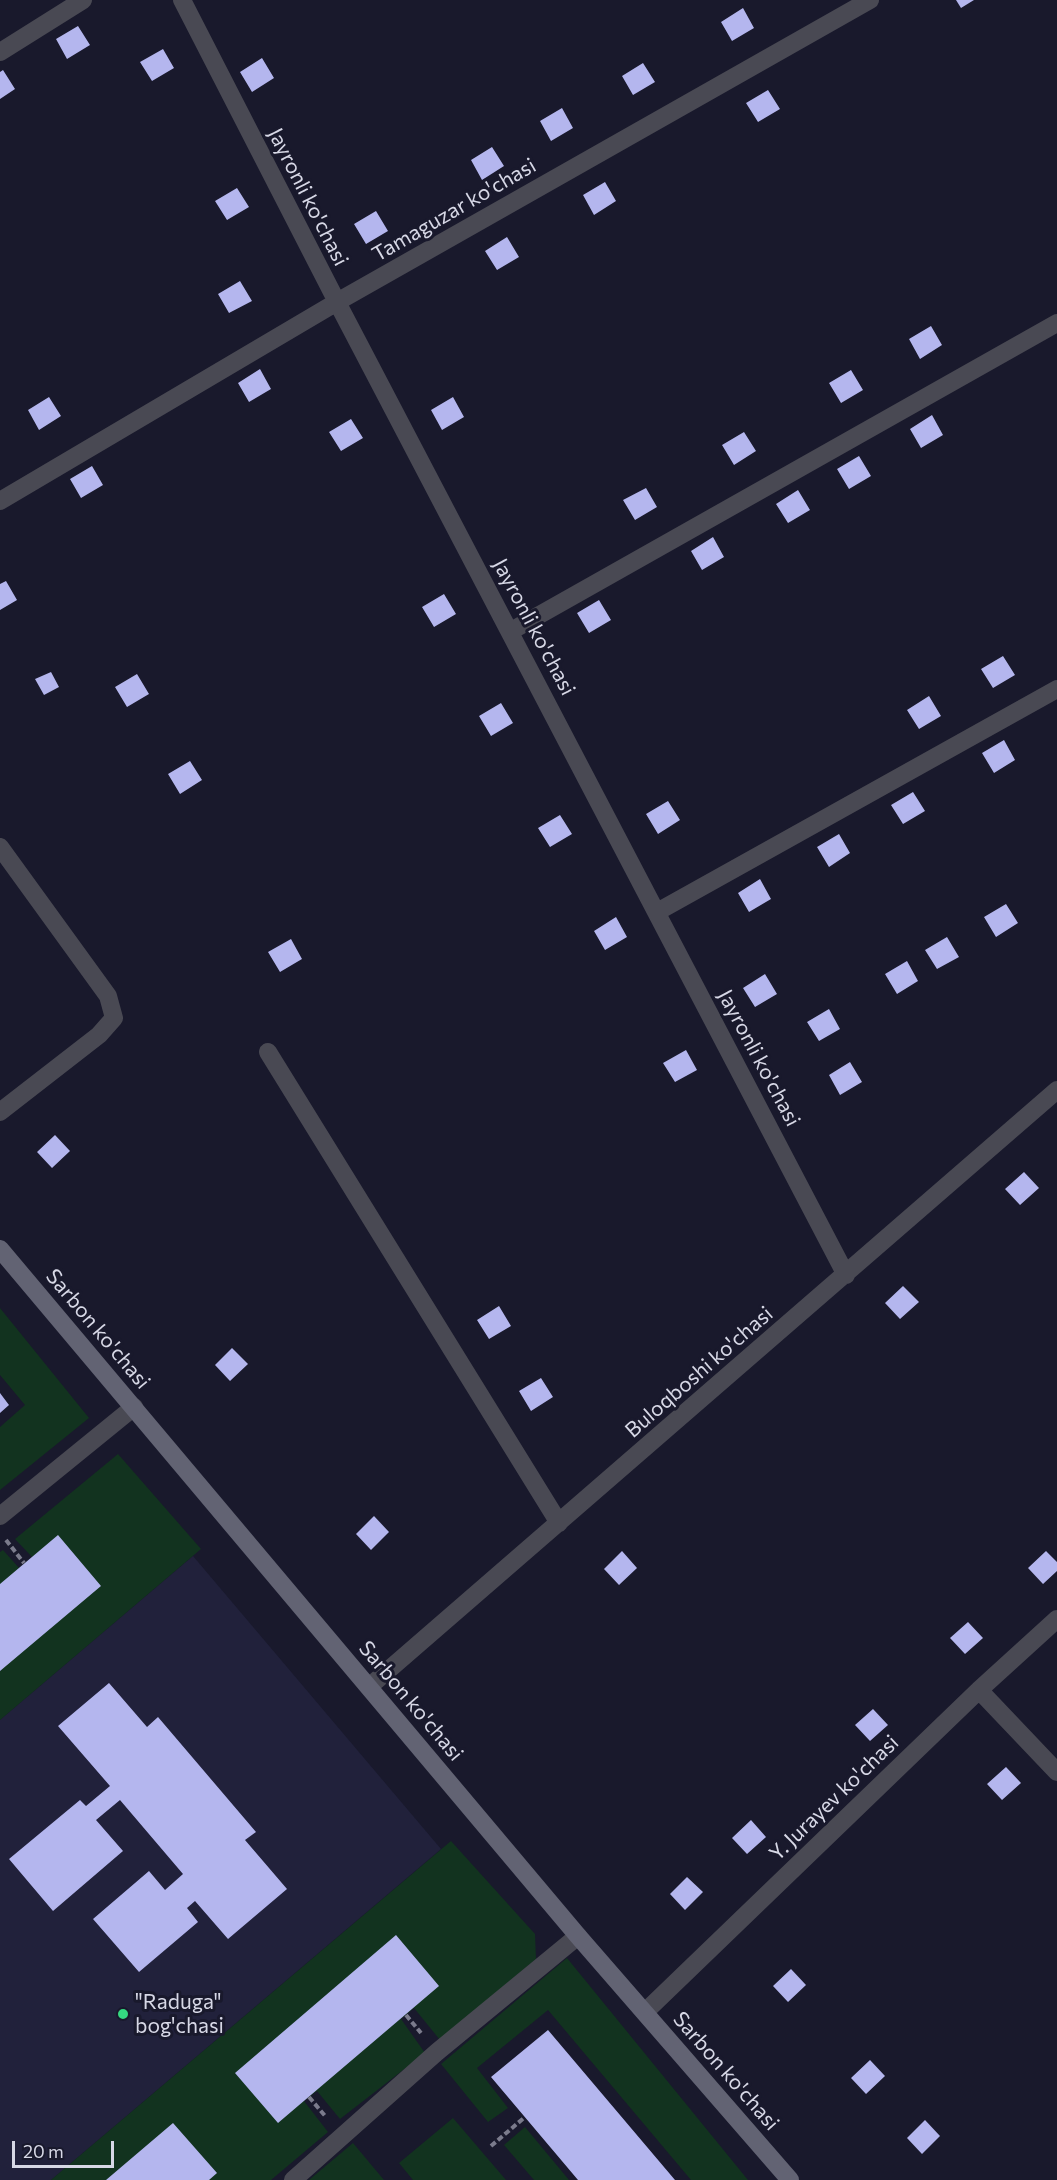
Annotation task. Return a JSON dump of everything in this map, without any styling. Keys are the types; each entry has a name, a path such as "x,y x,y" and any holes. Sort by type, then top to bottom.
{"street":[{"path":"0,52 83,0"},
{"name":"Jayronli ko'chasi","path":"182,0 337,302 512,631 846,1275"},
{"name":"Tamaguzar ko'chasi","path":"0,501 337,302 870,0"},
{"path":"512,631 1057,323"},
{"path":"657,912 1057,689"},
{"path":"0,847 108,996 114,1018 99,1035 0,1112"},
{"path":"268,1052 559,1523"},
{"name":"Buloqboshi ko'chasi","path":"370,1686 1057,1090"},
{"name":"Sarbon ko'chasi","path":"0,1249 578,1936 646,2011 790,2180"},
{"path":"0,1516 134,1407"},
{"name":"Y. Jurayev ko'chasi","path":"646,2011 979,1690 1057,1619"},
{"path":"979,1690 1057,1772"},
{"path":"293,2180 437,2052 578,1936"}],"path":[{"path":"0,1532 24,1563"},
{"path":"491,2146 525,2117"}],"shaded area":[{"name":"\"Raduga\" bog'chasi","path":"193,1556 441,1849 51,2180 0,2180 0,1720"}],"green space":[{"path":"0,1308 89,1418 0,1490 0,1427 25,1405 0,1375"},
{"path":"118,1454 201,1549 0,1720 0,1552 3,1550 19,1568 32,1557 15,1539"},
{"path":"451,1841 535,1934 536,1959 440,2040 414,2008 401,2019 425,2053 340,2119 317,2091 304,2101 328,2132 271,2180 51,2180"},
{"path":"567,1958 748,2180 691,2180 548,2010 477,2068 508,2108 488,2122 441,2064"},
{"path":"453,2118 506,2180 413,2180 399,2163"},
{"path":"525,2127 569,2180 534,2180 504,2145"},
{"path":"353,2143 384,2180 309,2180"}],"building":[{"path":"956,0 974,0 961,8"},
{"path":"743,8 754,28 732,41 721,22"},
{"path":"78,26 90,45 67,59 56,39"},
{"path":"163,49 174,68 152,81 140,62"},
{"path":"262,58 274,78 252,92 240,72"},
{"path":"643,63 655,82 633,95 622,76"},
{"path":"3,70 15,89 0,99 0,72"},
{"path":"768,90 780,109 758,122 746,103"},
{"path":"562,108 573,128 551,141 540,121"},
{"path":"492,147 504,166 482,180 471,160"},
{"path":"605,182 616,201 594,215 583,195"},
{"path":"237,188 249,207 227,220 215,201"},
{"path":"376,211 388,231 366,244 354,224"},
{"path":"507,237 519,257 497,270 485,251"},
{"path":"240,281 252,301 229,313 218,294"},
{"path":"931,326 942,345 920,359 909,339"},
{"path":"260,369 271,389 249,402 238,383"},
{"path":"851,370 863,390 841,403 829,383"},
{"path":"49,397 61,416 39,430 28,410"},
{"path":"453,397 464,417 442,430 431,410"},
{"path":"932,415 943,435 921,448 910,429"},
{"path":"351,419 363,438 341,451 329,432"},
{"path":"744,432 756,451 734,465 722,445"},
{"path":"859,456 871,476 849,489 837,469"},
{"path":"92,466 103,485 81,498 70,479"},
{"path":"646,488 657,507 635,520 623,500"},
{"path":"798,490 810,510 788,523 776,504"},
{"path":"713,537 724,557 702,570 691,551"},
{"path":"6,581 17,600 0,610 0,584"},
{"path":"444,594 456,614 434,627 422,607"},
{"path":"599,600 611,620 589,633 577,613"},
{"path":"1003,656 1015,675 993,688 981,669"},
{"path":"51,672 59,687 44,695 35,679"},
{"path":"137,674 149,694 127,707 115,687"},
{"path":"929,696 941,716 919,729 907,710"},
{"path":"501,703 513,723 491,736 479,716"},
{"path":"1004,740 1015,760 994,773 982,753"},
{"path":"190,761 202,780 180,794 168,774"},
{"path":"913,792 925,811 903,824 891,805"},
{"path":"668,801 680,820 658,834 646,814"},
{"path":"560,815 572,834 550,847 538,828"},
{"path":"839,834 850,853 829,867 817,847"},
{"path":"760,879 771,899 749,912 738,893"},
{"path":"1006,904 1018,923 996,937 984,917"},
{"path":"616,917 627,937 605,950 594,931"},
{"path":"947,937 959,957 937,969 925,950"},
{"path":"291,939 302,959 280,972 268,952"},
{"path":"907,961 918,981 897,994 885,974"},
{"path":"765,974 777,994 755,1007 743,988"},
{"path":"829,1009 840,1029 819,1041 807,1022"},
{"path":"686,1050 697,1070 675,1082 663,1063"},
{"path":"850,1062 862,1082 840,1095 829,1075"},
{"path":"55,1135 70,1151 52,1168 37,1152"},
{"path":"1024,1172 1039,1188 1020,1205 1005,1189"},
{"path":"903,1286 919,1302 900,1319 885,1303"},
{"path":"499,1306 511,1326 489,1339 477,1320"},
{"path":"232,1348 248,1364 230,1381 215,1365"},
{"path":"541,1378 553,1397 531,1411 519,1391"},
{"path":"0,1393 9,1405 0,1413"},
{"path":"374,1516 389,1532 371,1550 356,1534"},
{"path":"58,1535 101,1586 0,1671 0,1584"},
{"path":"622,1551 637,1568 619,1585 604,1569"},
{"path":"1046,1551 1057,1562 1057,1571 1043,1584 1028,1568"},
{"path":"968,1622 983,1638 965,1654 950,1638"},
{"path":"109,1683 147,1727 158,1717 256,1832 245,1840 287,1889 228,1939 195,1901 187,1908 198,1922 139,1972 93,1919 149,1871 165,1890 183,1874 120,1800 96,1820 123,1851 53,1911 9,1859 80,1800 86,1806 110,1786 58,1726"},
{"path":"873,1709 888,1725 870,1741 855,1725"},
{"path":"1006,1767 1021,1783 1002,1800 987,1784"},
{"path":"751,1820 766,1837 747,1854 732,1838"},
{"path":"687,1877 703,1892 685,1910 670,1894"},
{"path":"396,1935 439,1986 278,2123 235,2073"},
{"path":"791,1969 806,1985 788,2002 773,1986"},
{"path":"548,2030 675,2180 578,2180 491,2077"},
{"path":"870,2060 885,2076 866,2094 851,2078"},
{"path":"925,2120 940,2136 922,2154 907,2138"},
{"path":"173,2123 217,2173 209,2180 106,2180"}],"place":[{"name":"\"Raduga\" bog'chasi","path":"123,2014"}]}
